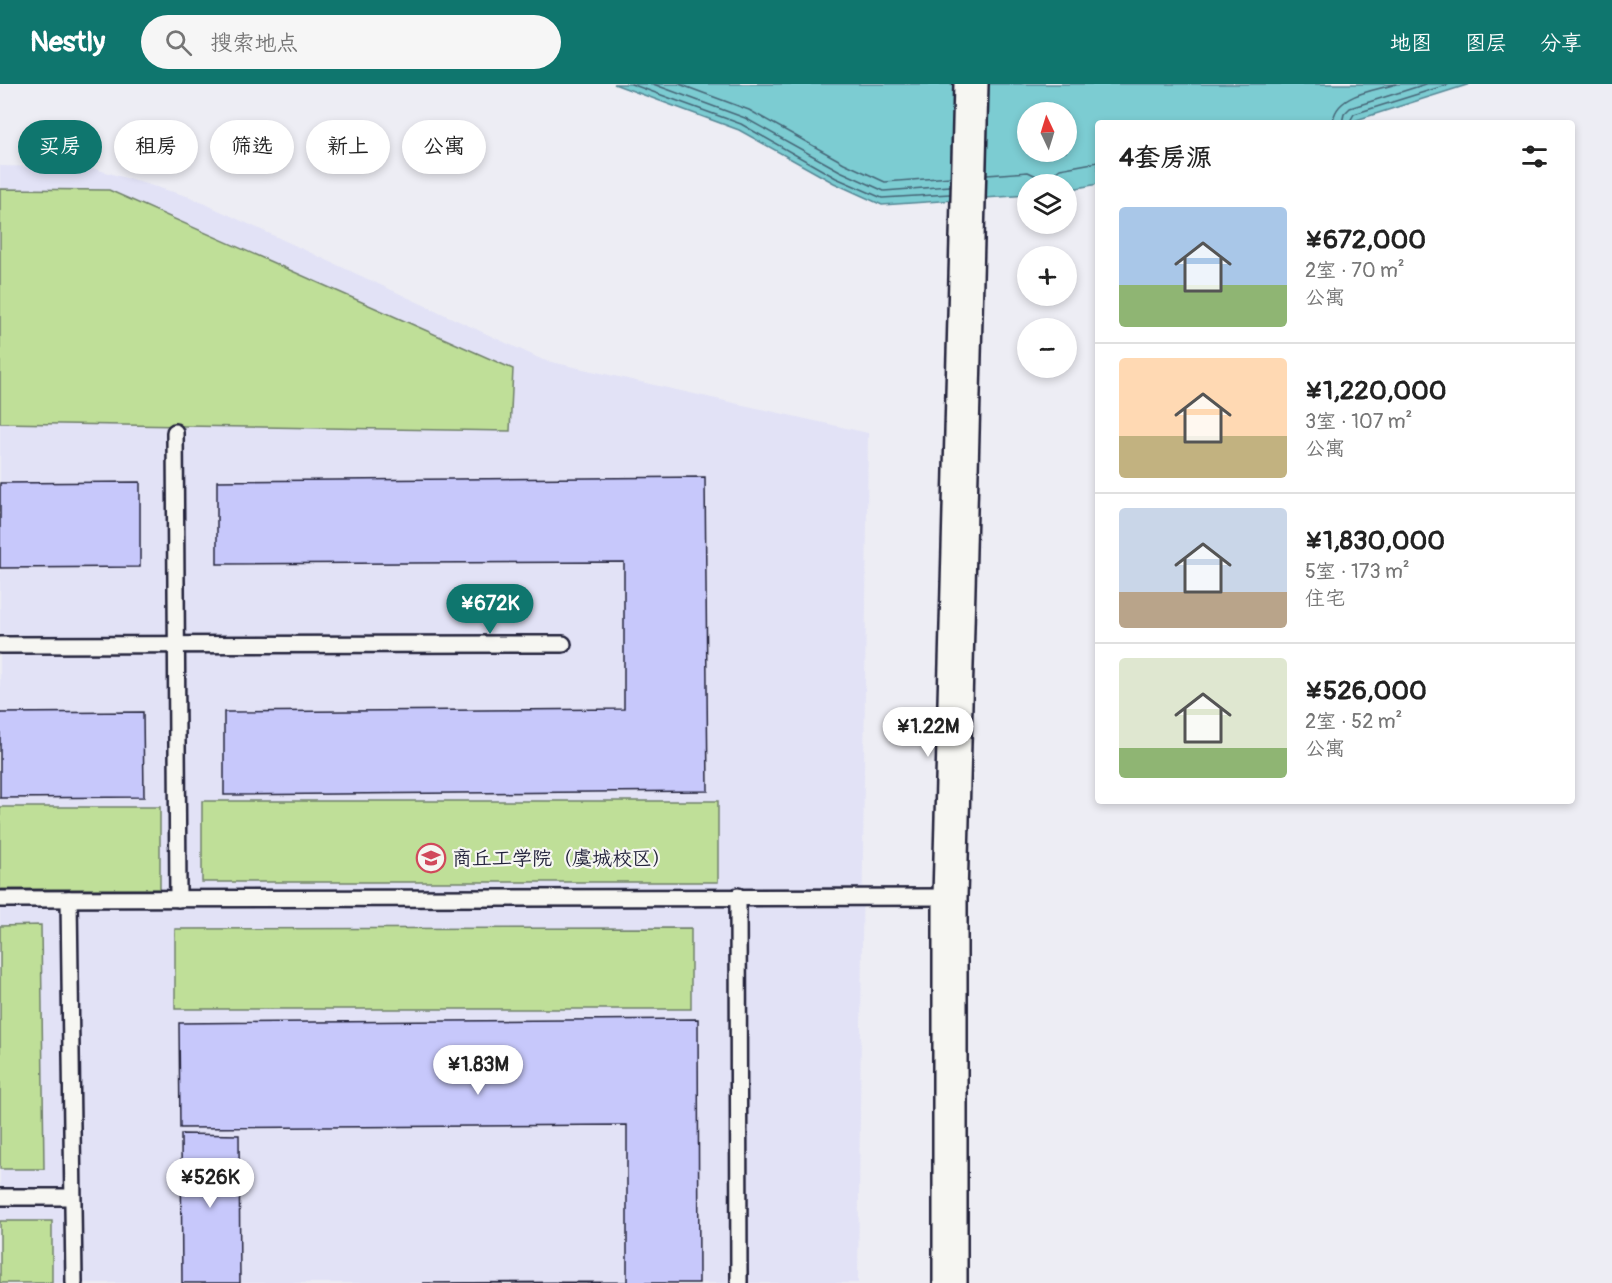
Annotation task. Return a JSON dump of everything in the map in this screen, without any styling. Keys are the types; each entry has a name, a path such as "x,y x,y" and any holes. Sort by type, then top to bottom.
{"main road":[{"path":"950,1283 950,897 971,84"}],"lane":[{"path":"175,432 178,899"},
{"path":"0,645 563,644"},
{"path":"738,896 739,1283"},
{"path":"0,900 950,897"},
{"path":"69,899 74,1283"},
{"path":"0,1197 72,1197"}],"shaded area":[{"name":"商丘工学院（虞城校区）","path":"0,166 18,166 18,174 102,174 102,171 190,197 543,360 868,433 858,1283 0,1283"}],"green space":[{"path":"0,189 109,190 513,369 510,431 0,423"},
{"path":"202,801 718,801 718,882 202,882"},
{"path":"0,807 160,807 160,889 0,889"},
{"path":"41,925 44,1169 0,1169 0,926"},
{"path":"691,928 691,1009 175,1009 175,929"},
{"path":"0,1221 52,1221 52,1283 0,1283"}],"water":[{"path":"614,84 1470,84 1356,120 1095,120 1095,185 1077,188 1077,174 1017,174 1017,196 882,205 834,183 739,130"}],"building":[{"path":"705,477 708,791 224,795 224,712 624,709 624,562 217,564 217,481"},
{"path":"140,482 140,567 0,568 0,483"},
{"path":"143,712 144,797 0,798 0,713"},
{"path":"698,1019 699,1283 423,1283 627,1282 627,1125 180,1128 179,1023"},
{"path":"181,1134 239,1135 240,1283 182,1283"}],"place":[{"name":"商丘工学院（虞城校区）","path":"431,858"}]}
